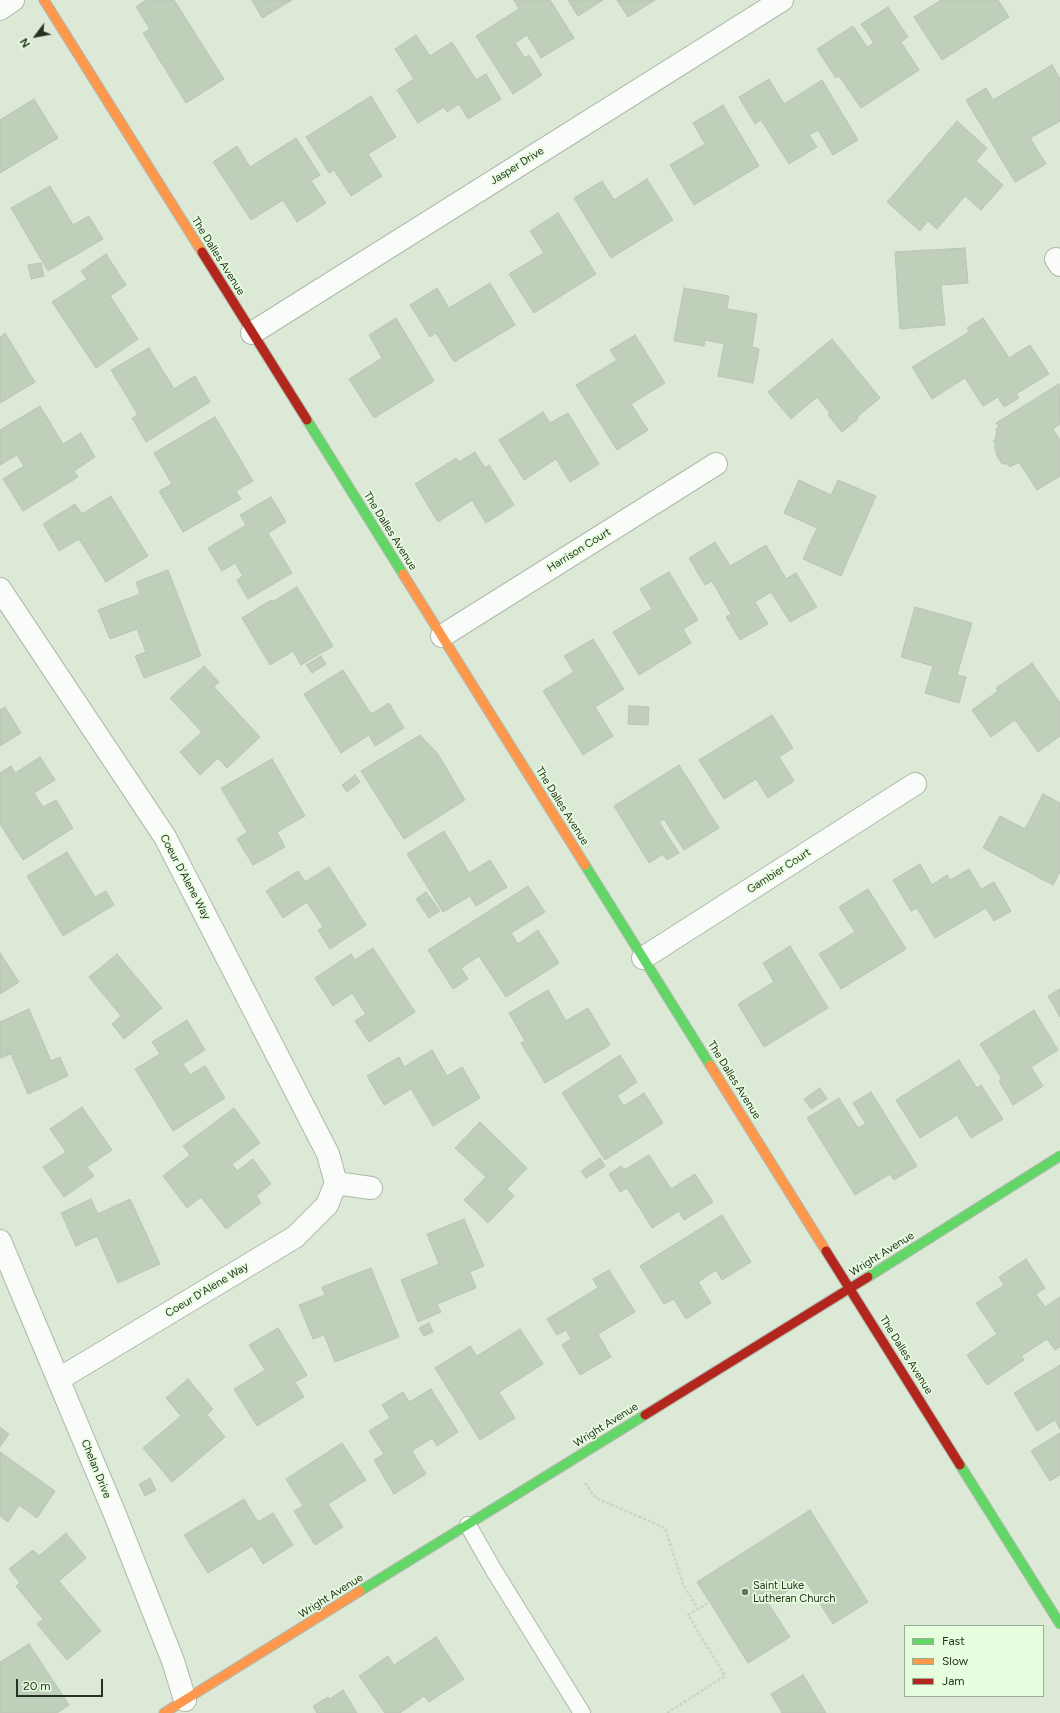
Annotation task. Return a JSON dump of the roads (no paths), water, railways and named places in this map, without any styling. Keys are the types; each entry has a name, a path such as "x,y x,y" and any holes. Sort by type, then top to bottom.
{"street":[{"path":"0,9 13,0"},
{"name":"The Dalles Avenue","path":"44,0 1060,1624"},
{"name":"Jasper Drive","path":"252,333 782,0"},
{"name":"Harrison Court","path":"442,636 716,464"},
{"name":"Coeur D'Alene Way","path":"0,589 165,837 328,1154 336,1183 327,1205 294,1237 59,1379"},
{"name":"Gambier Court","path":"643,958 915,784"},
{"name":"Wright Avenue","path":"164,1713 850,1288 1060,1156"},
{"path":"336,1183 371,1188"},
{"name":"Chelan Drive","path":"0,1241 114,1512 173,1661 185,1700"}],"lane":[{"path":"468,1525 582,1713"}],"place":[{"name":"Saint Luke Lutheran Church","path":"745,1592"}]}
